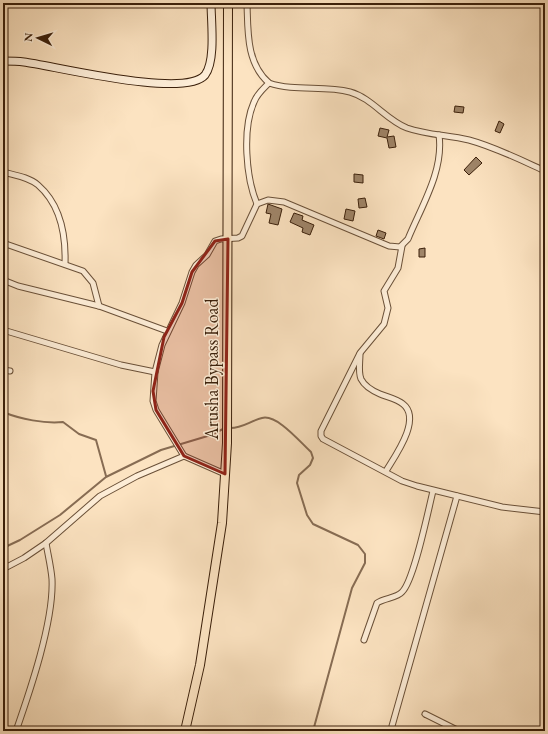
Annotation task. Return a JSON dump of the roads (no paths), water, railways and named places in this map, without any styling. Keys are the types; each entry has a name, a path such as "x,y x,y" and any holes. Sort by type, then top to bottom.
{"main road":[{"name":"Arusha Bypass Road","path":"185,731 205,634 222,523 225,474 228,239 228,3"}],"street":[{"path":"3,61 22,61 58,69 162,84 198,80 205,75 211,58 211,3"},
{"path":"247,3 251,53 254,63 269,83 293,87 350,92 364,98 396,123 414,130 472,141 545,171"},
{"path":"225,474 184,456 176,440 156,410 153,401 155,372 167,331 182,303 192,272 196,265 206,255 215,241 242,236 257,204 248,169 248,121 254,102 269,83"},
{"path":"440,135 440,152 437,168 408,239 402,246 398,268 384,291 388,308 384,324 360,353 321,431 321,436 323,439 409,484 502,507 545,512"},
{"path":"3,172 18,176 37,185 57,210 66,240 65,264"},
{"path":"257,204 268,200 284,202 389,246 396,248 402,246"},
{"path":"3,243 83,271 93,283 99,306"},
{"path":"3,280 18,286 99,306 167,331"},
{"path":"3,330 114,363 155,372"},
{"path":"360,353 360,373 362,381 374,392 402,404 409,414 408,427 404,439 386,471"},
{"path":"3,370 10,371"},
{"path":"3,569 24,558 46,543 100,496 137,476 184,456"},
{"path":"364,640 377,604 382,600 401,594 405,588 414,566 433,491"},
{"path":"394,731 392,726 457,496"},
{"path":"16,731 45,633 51,598 52,579 46,543"},
{"path":"425,714 459,731"}],"waterway":[{"path":"3,412 17,417 33,420 63,422 79,434 96,440 106,476"},
{"path":"229,428 242,426 258,419 268,418 281,424 295,436 311,452 313,458 310,465 299,475 297,483 307,515 313,524 358,545 365,554 365,563 352,588 313,731"},
{"path":"3,548 20,540 60,515 106,477 161,450 211,435 225,428"}]}
